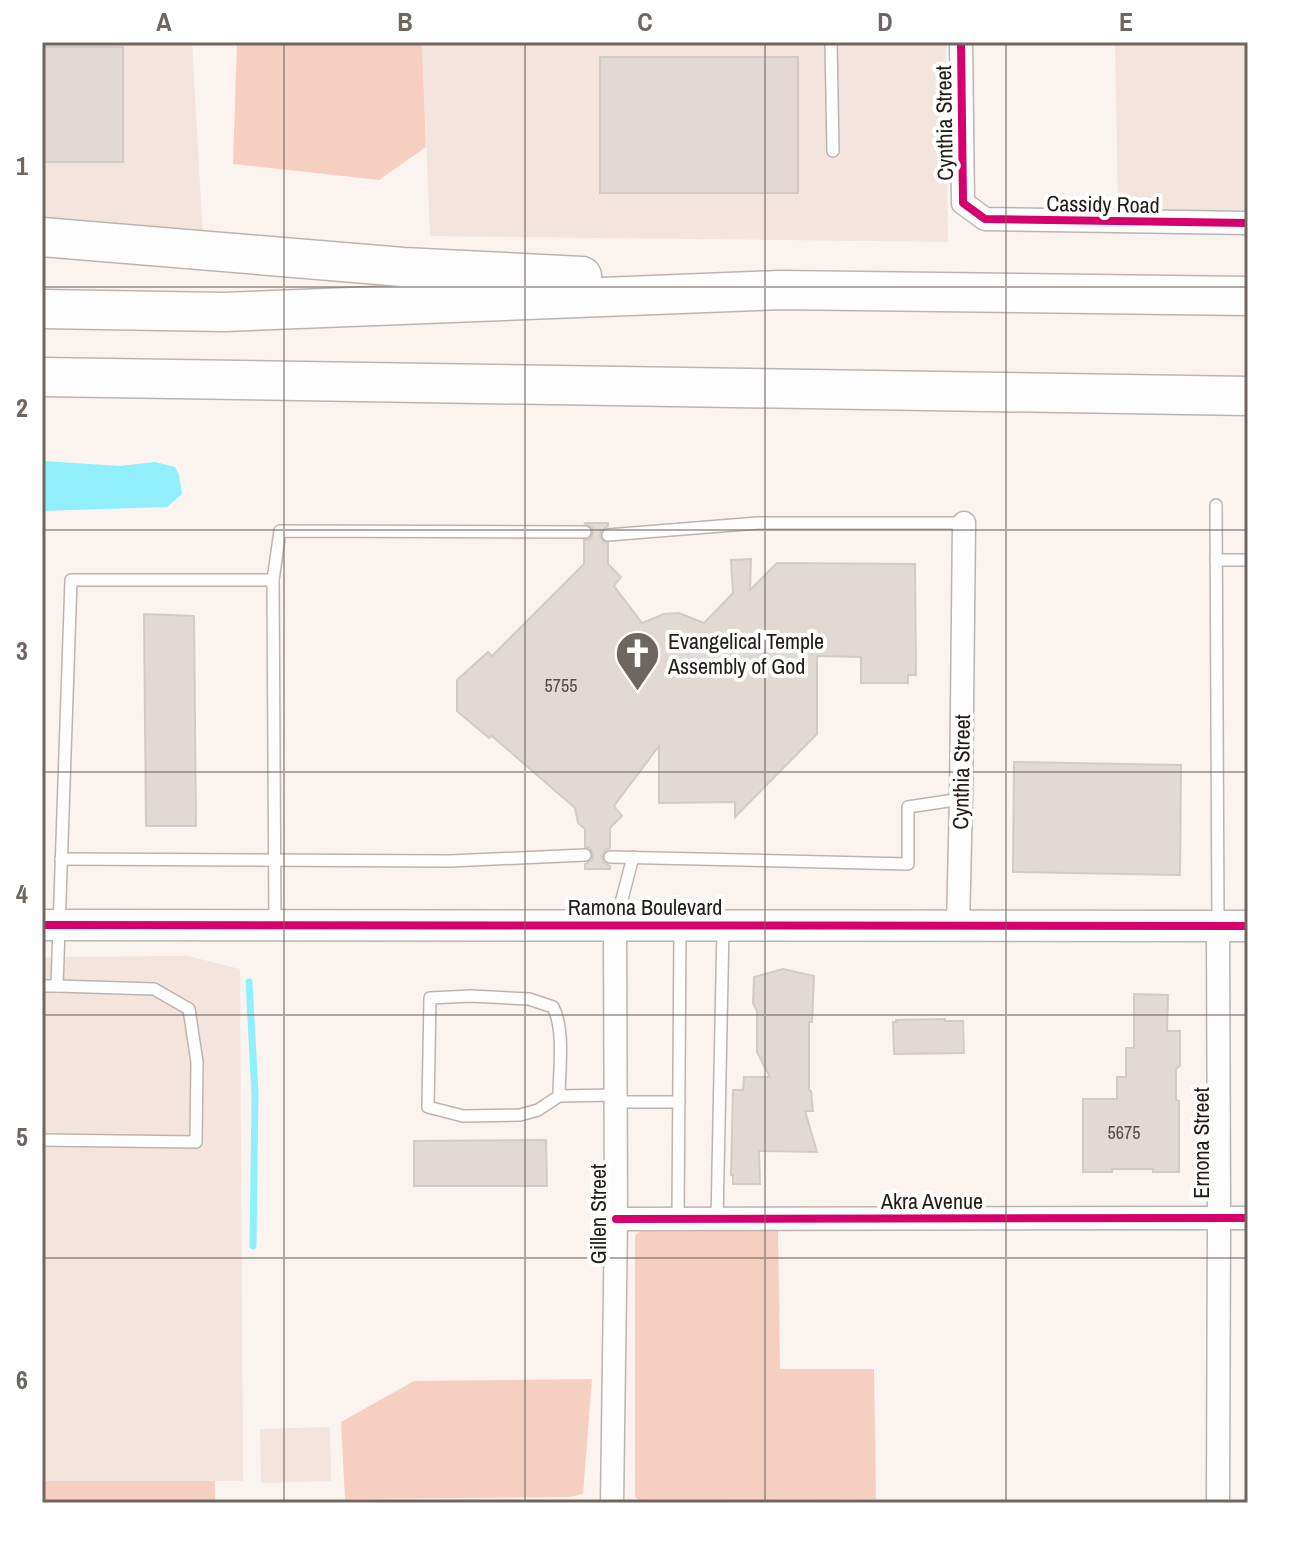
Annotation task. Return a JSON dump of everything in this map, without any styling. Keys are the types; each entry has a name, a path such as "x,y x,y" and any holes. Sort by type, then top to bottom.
{"highway":[{"path":"42,237 403,267 680,281 780,290"},
{"path":"42,309 224,312 780,290 1248,296"},
{"path":"42,377 1248,396"}],"street":[{"name":"Cynthia Street","path":"961,42 963,203"},
{"name":"Cassidy Road","path":"963,203 985,219 1000,221 1248,223"},
{"name":"Cynthia Street","path":"958,926 964,523"},
{"name":"Ramona Boulevard","path":"50,925 1248,926"},
{"name":"Gillen Street","path":"612,1503 616,1219 615,925"},
{"name":"Ernona Street","path":"1218,926 1218,1503"},
{"name":"Akra Avenue","path":"616,1219 1248,1218"}],"lane":[{"path":"831,42 833,151"},
{"path":"1216,505 1218,926"},
{"path":"608,535 758,523 964,523"},
{"path":"275,926 273,580 280,531 585,532"},
{"path":"1216,560 1248,560"},
{"path":"57,986 50,925 61,859 71,580 273,580"},
{"path":"610,857 908,864 908,807 961,799"},
{"path":"61,859 450,861 585,855"},
{"path":"615,925 633,857"},
{"path":"678,1219 680,924"},
{"path":"717,1220 723,924"},
{"path":"42,986 154,989 189,1009 197,1062 196,1142 42,1140"},
{"path":"559,1096 559,1030 553,1007 529,999 471,996 430,998 428,1107 463,1116 520,1115 538,1110 559,1096 679,1102"}],"shaded area":[{"path":"42,42 192,42 203,238 42,236"},
{"path":"237,42 422,42 426,147 379,180 233,164"},
{"path":"422,42 946,42 948,242 430,236"},
{"path":"1115,42 1248,42 1248,210 1118,210"},
{"path":"188,956 240,969 243,1481 42,1481 42,957"},
{"path":"645,1228 778,1228 780,1369 874,1369 876,1499 639,1500 635,1497 635,1235"},
{"path":"592,1379 583,1494 569,1497 345,1499 341,1422 414,1381"},
{"path":"330,1427 331,1481 261,1483 260,1429"},
{"path":"42,1481 215,1481 215,1503 42,1503"}],"water":[{"path":"42,461 120,466 155,462 175,467 182,494 167,507 42,511"}],"building":[{"path":"42,47 123,47 123,162 42,162"},
{"path":"600,57 798,57 798,193 600,193"},
{"name":"Evangelical Temple Assembly of God","path":"584,523 608,523 600,536 608,543 608,564 621,577 614,586 642,623 664,614 679,613 704,623 733,593 731,560 751,559 750,590 777,563 915,564 916,675 908,675 908,683 861,683 861,657 817,656 817,734 735,817 735,802 659,803 659,746 614,806 622,816 610,828 610,848 602,856 610,869 585,869 593,854 590,848 585,847 585,829 578,823 575,808 492,736 489,738 457,711 457,680 488,652 492,656 584,564 584,540 590,539 593,533 592,527"},
{"path":"144,614 194,616 196,826 146,826"},
{"path":"1014,762 1181,765 1180,875 1013,872"},
{"path":"783,969 814,976 812,1022 809,1022 809,1090 813,1111 805,1111 817,1152 759,1151 760,1184 733,1184 733,1090 743,1090 744,1077 770,1077 757,1052 754,977"},
{"path":"1134,994 1168,995 1167,1031 1180,1031 1180,1066 1176,1069 1179,1172 1112,1169 1112,1172 1083,1172 1083,1099 1117,1099 1117,1077 1126,1077 1126,1048 1134,1048"},
{"path":"963,1021 964,1053 894,1054 893,1022"},
{"path":"546,1140 547,1186 414,1186 414,1141"}],"waterway":[{"path":"249,982 255,1094 253,1246"}],"cycle path":[{"path":"961,42 963,203 985,219 1248,223"},
{"path":"42,925 1248,926"},
{"path":"616,1219 1248,1218"}],"place":[{"name":"Evangelical Temple Assembly of God","path":"637,693"}]}
